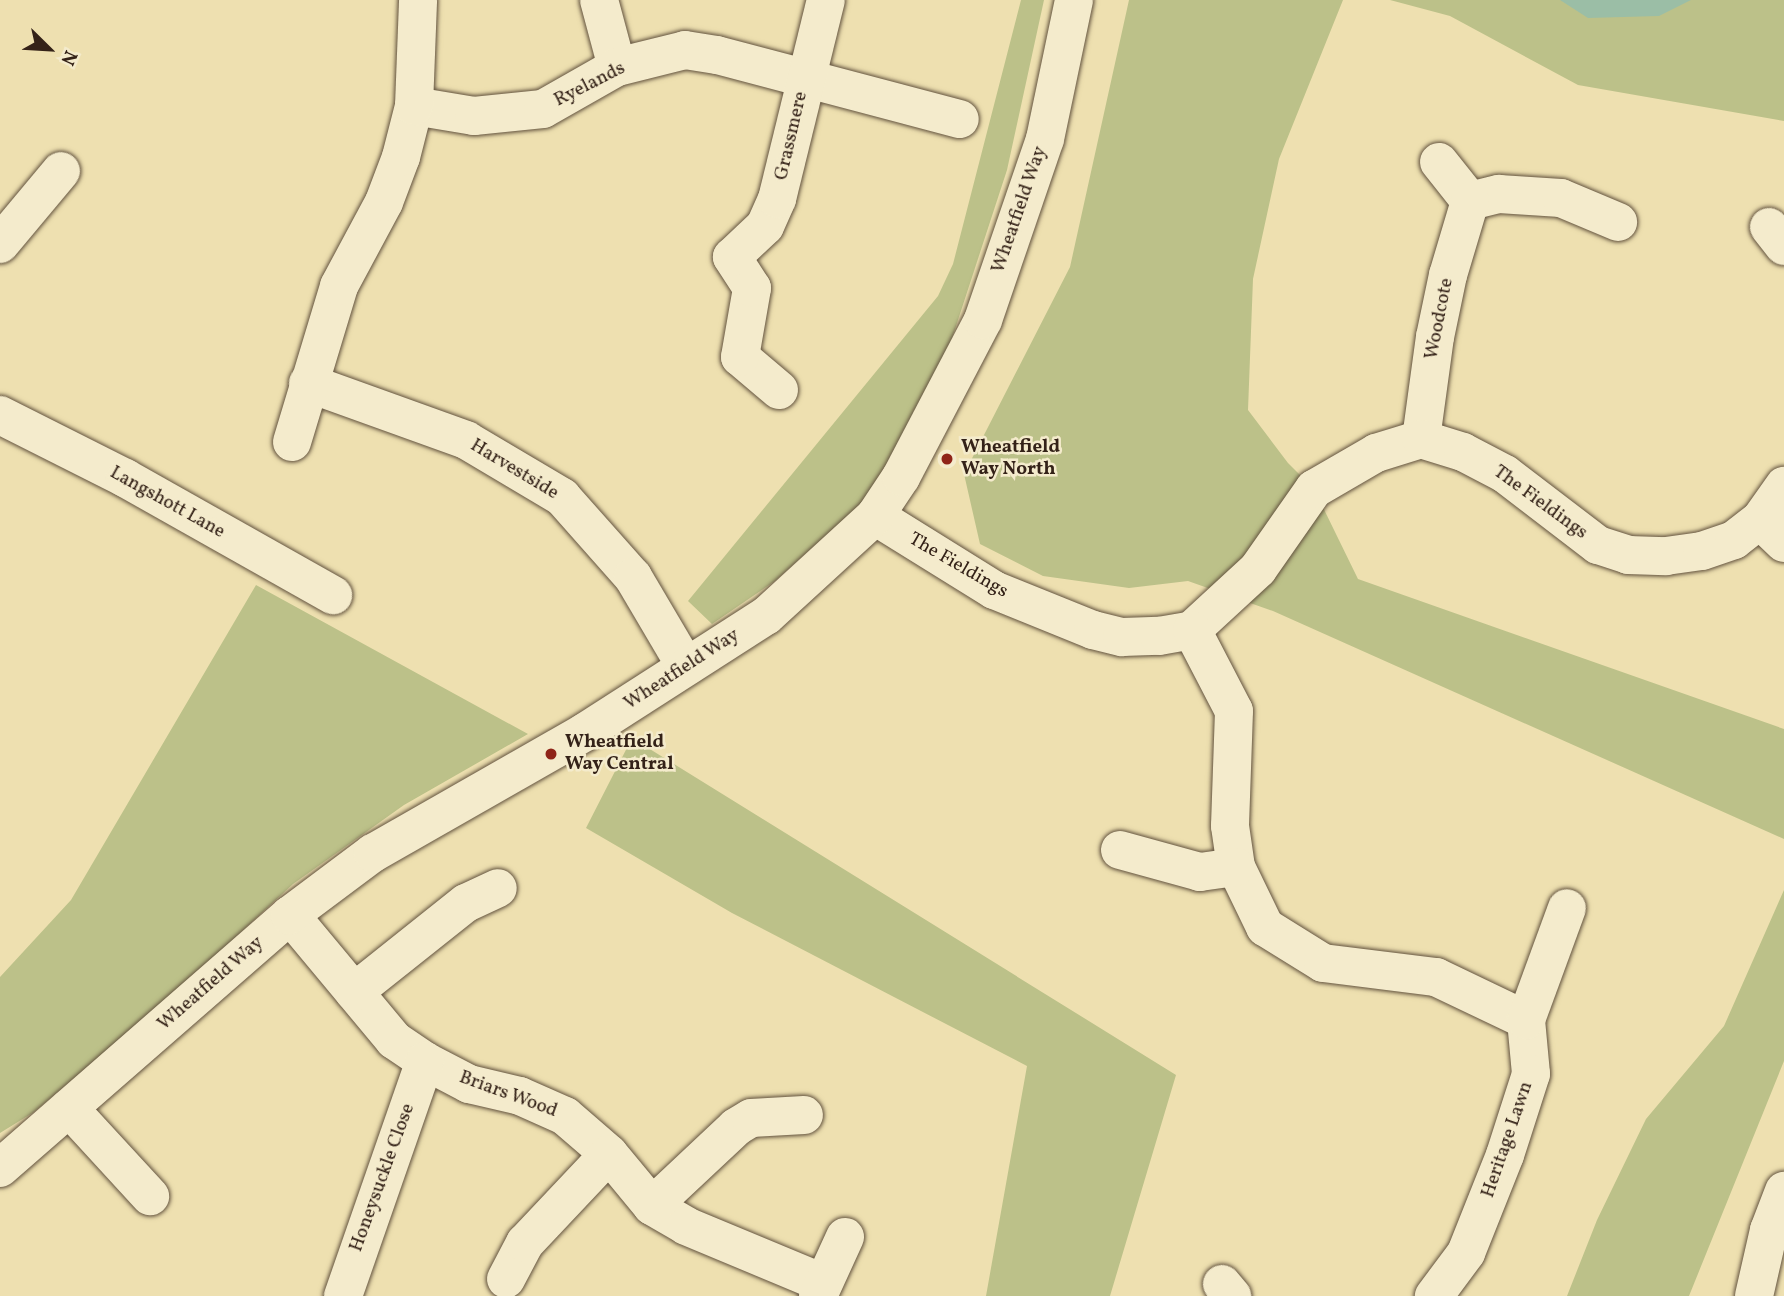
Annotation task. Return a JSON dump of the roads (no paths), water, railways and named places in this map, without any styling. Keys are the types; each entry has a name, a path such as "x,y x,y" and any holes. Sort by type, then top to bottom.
{"street":[{"path":"292,442 339,286 384,202 414,106 418,0"},
{"path":"599,0 617,67"},
{"name":"Grassmere","path":"779,390 740,357 752,288 732,257 765,226 777,199 826,0"},
{"name":"Wheatfield Way","path":"0,1168 290,915 373,853 585,732 766,616 875,516 901,477 983,320 1045,139 1074,0"},
{"name":"Ryelands","path":"414,106 474,116 543,109 617,67 685,50 960,119"},
{"path":"1439,162 1470,201 1499,194 1533,194 1561,198 1618,222"},
{"path":"0,244 61,172"},
{"name":"Woodcote","path":"1421,439 1435,337 1448,275 1470,201"},
{"name":"Harvestside","path":"308,383 466,440 562,497 633,577 686,667"},
{"name":"Langshott Lane","path":"0,415 125,478 333,594"},
{"path":"1421,439 1376,453 1314,489 1258,569 1192,630 1234,711 1230,827 1236,867 1265,927 1323,963 1436,977 1526,1020 1567,908"},
{"name":"The Fieldings","path":"1421,439 1462,452 1505,474 1598,545 1628,555 1666,556 1702,551 1734,540 1772,532 1784,486"},
{"name":"The Fieldings","path":"875,516 994,590 1093,630 1122,637 1159,636 1192,630"},
{"path":"1120,850 1200,872 1236,867"},
{"path":"354,992 466,903 498,888"},
{"name":"Briars Wood","path":"290,915 394,1040 425,1061 469,1084 520,1096 565,1116 609,1154 652,1206 686,1226 821,1290 845,1237"},
{"name":"Heritage Lawn","path":"1434,1296 1466,1253 1505,1155 1531,1074 1526,1020"},
{"name":"Honeysuckle Close","path":"342,1296 425,1061"},
{"path":"69,1108 150,1196"},
{"path":"652,1206 736,1127 751,1118 804,1115"},
{"path":"506,1279 525,1243 609,1154"},
{"path":"1754,1296 1769,1230 1784,1191"}],"place":[{"name":"Wheatfield Way North","path":"947,459"},
{"name":"Wheatfield Way Central","path":"551,754"}]}
